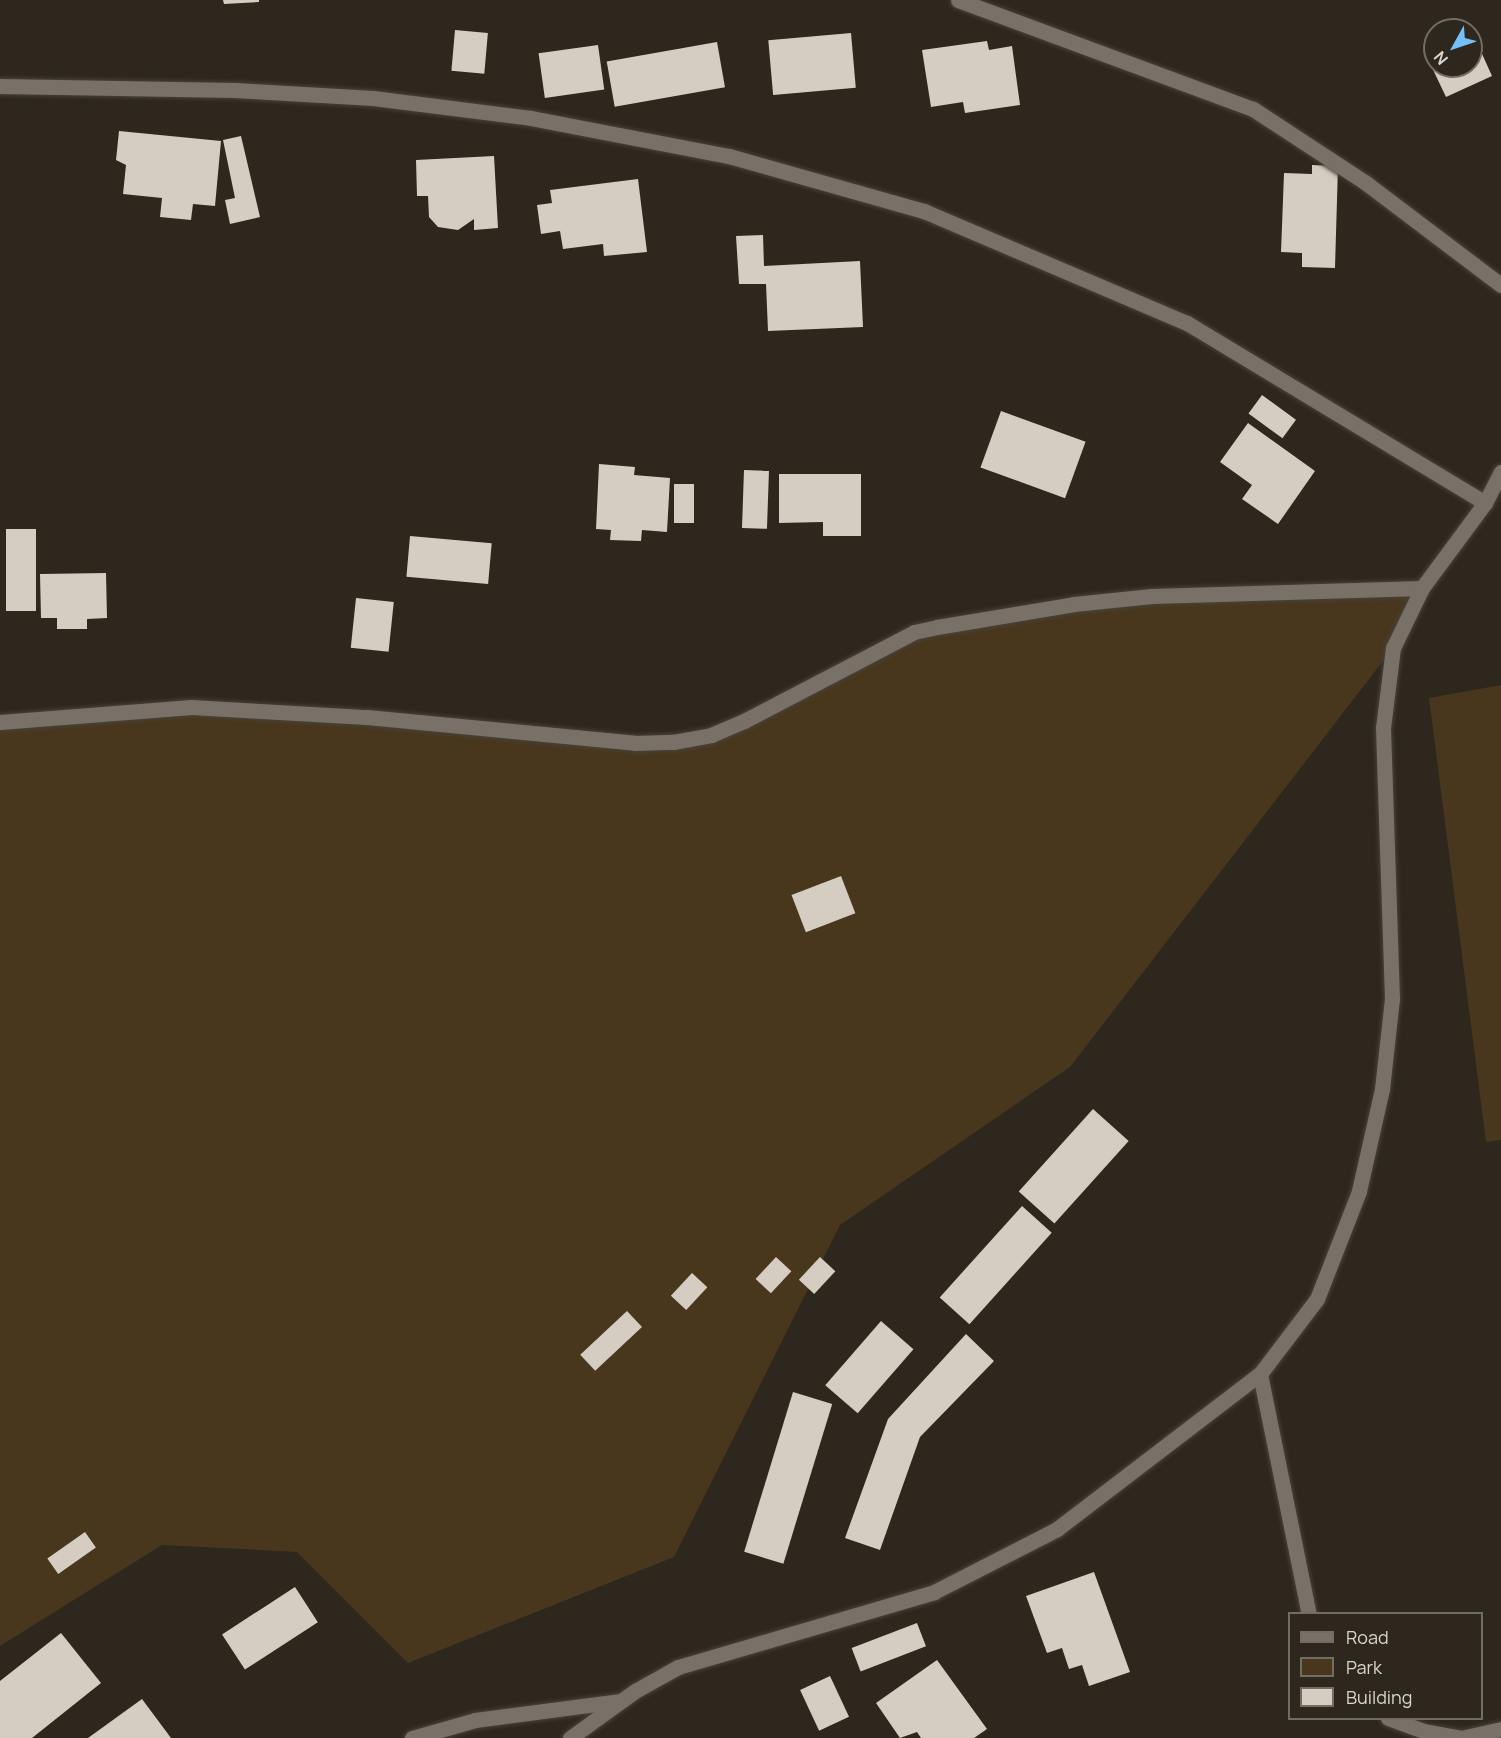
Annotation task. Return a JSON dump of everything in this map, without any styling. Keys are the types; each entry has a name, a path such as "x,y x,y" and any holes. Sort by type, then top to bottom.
{"street":[{"path":"958,0 1253,109 1366,183 1501,285"},
{"path":"0,86 235,90 373,98 531,118 729,156 924,211 1187,323 1485,503"},
{"path":"570,1738 620,1701 678,1667 934,1592 1057,1529 1260,1374 1317,1299 1359,1191 1382,1089 1392,999 1383,728 1393,648 1422,588 1485,503 1501,472"},
{"path":"0,723 191,707 367,717 635,743 673,742 711,735 744,722 914,632 937,627 1074,604 1152,596 1422,588"},
{"path":"1260,1374 1309,1612"},
{"path":"412,1738 476,1720 620,1701"},
{"path":"1391,1720 1423,1731 1461,1738 1501,1730"}],"green space":[{"path":"1422,588 1393,648 1070,1067 840,1225 674,1557 408,1663 297,1552 162,1545 0,1646 0,722 191,707 559,737 711,735 914,632 1074,604"},
{"path":"1501,685 1501,1140 1486,1142 1429,698"}],"building":[{"path":"223,0 259,0 259,2 224,4"},
{"path":"455,30 488,33 484,74 451,71"},
{"path":"851,33 856,88 773,95 768,40"},
{"path":"987,41 989,50 1012,46 1020,105 965,113 963,102 931,107 922,50"},
{"path":"717,42 725,87 615,107 607,61"},
{"path":"598,45 604,90 545,98 539,53"},
{"path":"1483,56 1492,76 1446,97 1437,78 1483,78"},
{"path":"119,131 221,141 215,206 193,204 191,220 160,217 162,198 123,194 126,165 116,160"},
{"path":"241,136 260,217 230,224 225,200 235,198 223,140"},
{"path":"494,156 498,228 474,230 474,219 458,230 438,227 429,217 428,196 417,196 416,160"},
{"path":"1312,165 1338,166 1335,268 1302,267 1302,253 1281,252 1284,173 1312,174"},
{"path":"638,179 647,252 604,256 603,244 563,249 560,231 541,234 537,205 552,203 550,190"},
{"path":"763,235 764,266 860,261 863,327 768,331 766,284 739,284 736,236"},
{"path":"1262,395 1296,420 1282,438 1248,414"},
{"path":"1001,411 1086,442 1065,498 980,467"},
{"path":"1248,423 1315,471 1278,524 1242,499 1252,485 1220,462"},
{"path":"599,464 635,467 634,475 670,478 667,532 642,530 641,541 610,540 611,530 596,529"},
{"path":"744,470 769,471 767,529 742,528"},
{"path":"779,474 861,474 861,536 823,536 823,522 779,523"},
{"path":"674,484 694,484 694,523 674,523"},
{"path":"6,529 36,529 36,611 6,611"},
{"path":"410,536 492,543 488,584 406,577"},
{"path":"106,573 107,618 87,619 87,629 57,629 57,618 41,618 40,574"},
{"path":"356,598 394,602 389,652 351,648"},
{"path":"841,876 855,913 806,932 792,895"},
{"path":"1093,1109 1129,1141 1054,1224 1019,1191"},
{"path":"1022,1206 1052,1233 969,1324 940,1297"},
{"path":"776,1257 791,1271 771,1293 756,1279"},
{"path":"820,1257 835,1271 814,1294 799,1280"},
{"path":"692,1273 707,1287 686,1310 671,1296"},
{"path":"627,1311 642,1327 595,1371 580,1355"},
{"path":"881,1321 913,1349 858,1413 825,1385"},
{"path":"966,1334 994,1361 920,1437 880,1550 845,1538 888,1419"},
{"path":"793,1392 832,1404 783,1564 744,1552"},
{"path":"85,1532 96,1548 58,1574 47,1558"},
{"path":"1094,1572 1130,1672 1089,1686 1082,1665 1069,1669 1062,1648 1047,1653 1026,1596"},
{"path":"295,1587 318,1622 245,1670 222,1634"},
{"path":"917,1623 926,1646 861,1671 852,1648"},
{"path":"61,1633 101,1683 32,1738 0,1738 0,1681"},
{"path":"937,1660 987,1729 974,1738 921,1738 917,1732 900,1738 876,1703"},
{"path":"830,1676 849,1717 819,1731 800,1690"},
{"path":"142,1699 171,1738 88,1738"}]}
